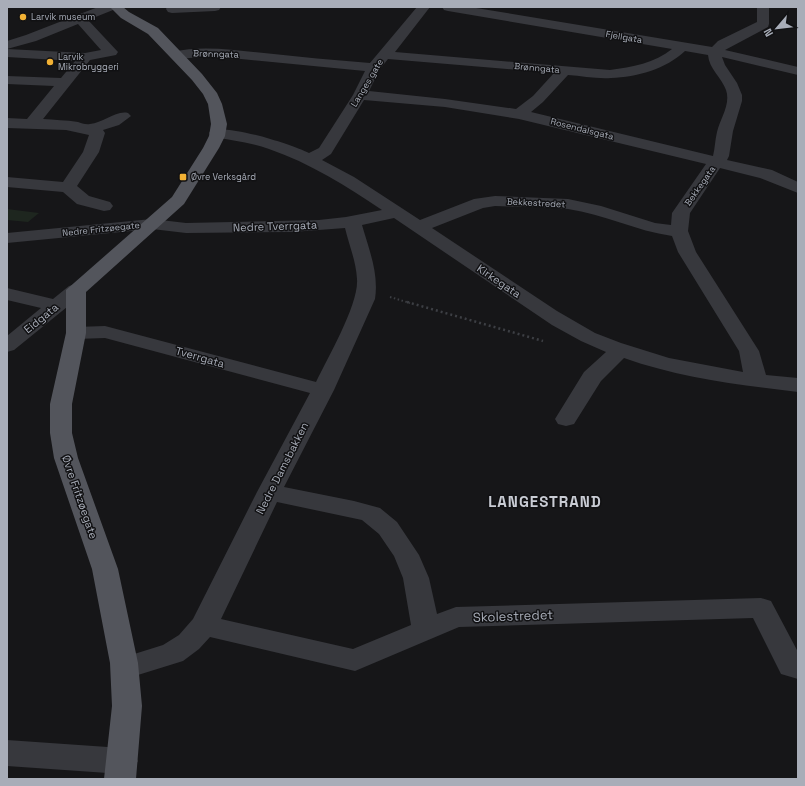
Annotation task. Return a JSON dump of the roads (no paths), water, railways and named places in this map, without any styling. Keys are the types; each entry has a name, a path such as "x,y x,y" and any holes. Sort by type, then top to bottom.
{"main road":[{"name":"Nedre Fritzøegate","path":"116,7 125,15 153,31 177,55 210,93 218,114 219,124 217,134 178,200 152,224"},
{"path":"76,290 152,224"},
{"name":"Øvre Fritzøegate","path":"76,290 76,333 61,404 61,433 66,458 105,569 125,668 127,706 121,770"}],"street":[{"path":"7,45 31,38 109,7"},
{"path":"172,9 215,7"},
{"name":"Langes gate","path":"311,159 325,151 360,95 374,68 424,7"},
{"name":"Fjellgata","path":"448,7 716,52 798,71"},
{"path":"716,52 723,44 762,24 763,7"},
{"path":"7,53 85,57 111,52 80,18"},
{"name":"Brønngata","path":"385,55 604,74 626,72 662,62 676,54 682,47"},
{"name":"Brønngata","path":"177,55 202,52 374,68"},
{"name":"Bekkegata","path":"679,231 682,213 699,185 721,155 726,123 736,96 716,62 716,52"},
{"path":"30,125 85,57"},
{"path":"519,114 538,99 562,71"},
{"path":"7,80 65,82"},
{"name":"Rosendalsgata","path":"360,95 445,103 519,114 766,174 798,188"},
{"path":"7,123 58,125 91,129 114,122 123,116"},
{"path":"68,187 91,152 97,133 91,129"},
{"name":"Kirkegata","path":"199,134 217,134 255,138 311,159 398,212 556,319 588,337 666,365 700,372 798,385"},
{"path":"7,182 68,187 83,200 104,206"},
{"name":"Bekkestredet","path":"419,227 480,203 495,201 568,204 595,210 653,228 679,231"},
{"name":"Nedre Tverrgata","path":"152,224 186,228 315,224 352,222 398,212"},
{"name":"Nedre Damsbakken","path":"125,668 173,653 189,642 204,625 269,492 323,390 365,299 368,290 367,275 352,222"},
{"name":"Nedre Fritzøegate","path":"7,238 152,224"},
{"path":"679,231 687,252 749,351 756,380"},
{"name":"Eidgata","path":"7,346 76,290"},
{"path":"7,294 57,306"},
{"name":"Tverrgata","path":"76,333 104,332 323,390"},
{"path":"566,419 592,377 621,350"},
{"path":"269,492 354,508 371,514 388,528 406,555 416,578 426,630"},
{"name":"Skolestredet","path":"204,625 355,660 456,617 761,608 791,666 798,668"},
{"path":"7,753 121,770"}],"place":[{"name":"Larvik museum","path":"23,17"},
{"name":"Larvik Mikrobryggeri","path":"50,62"},
{"name":"Øvre Verksgård","path":"183,177"}],"district":[{"name":"LANGESTRAND","path":"545,501"}]}
